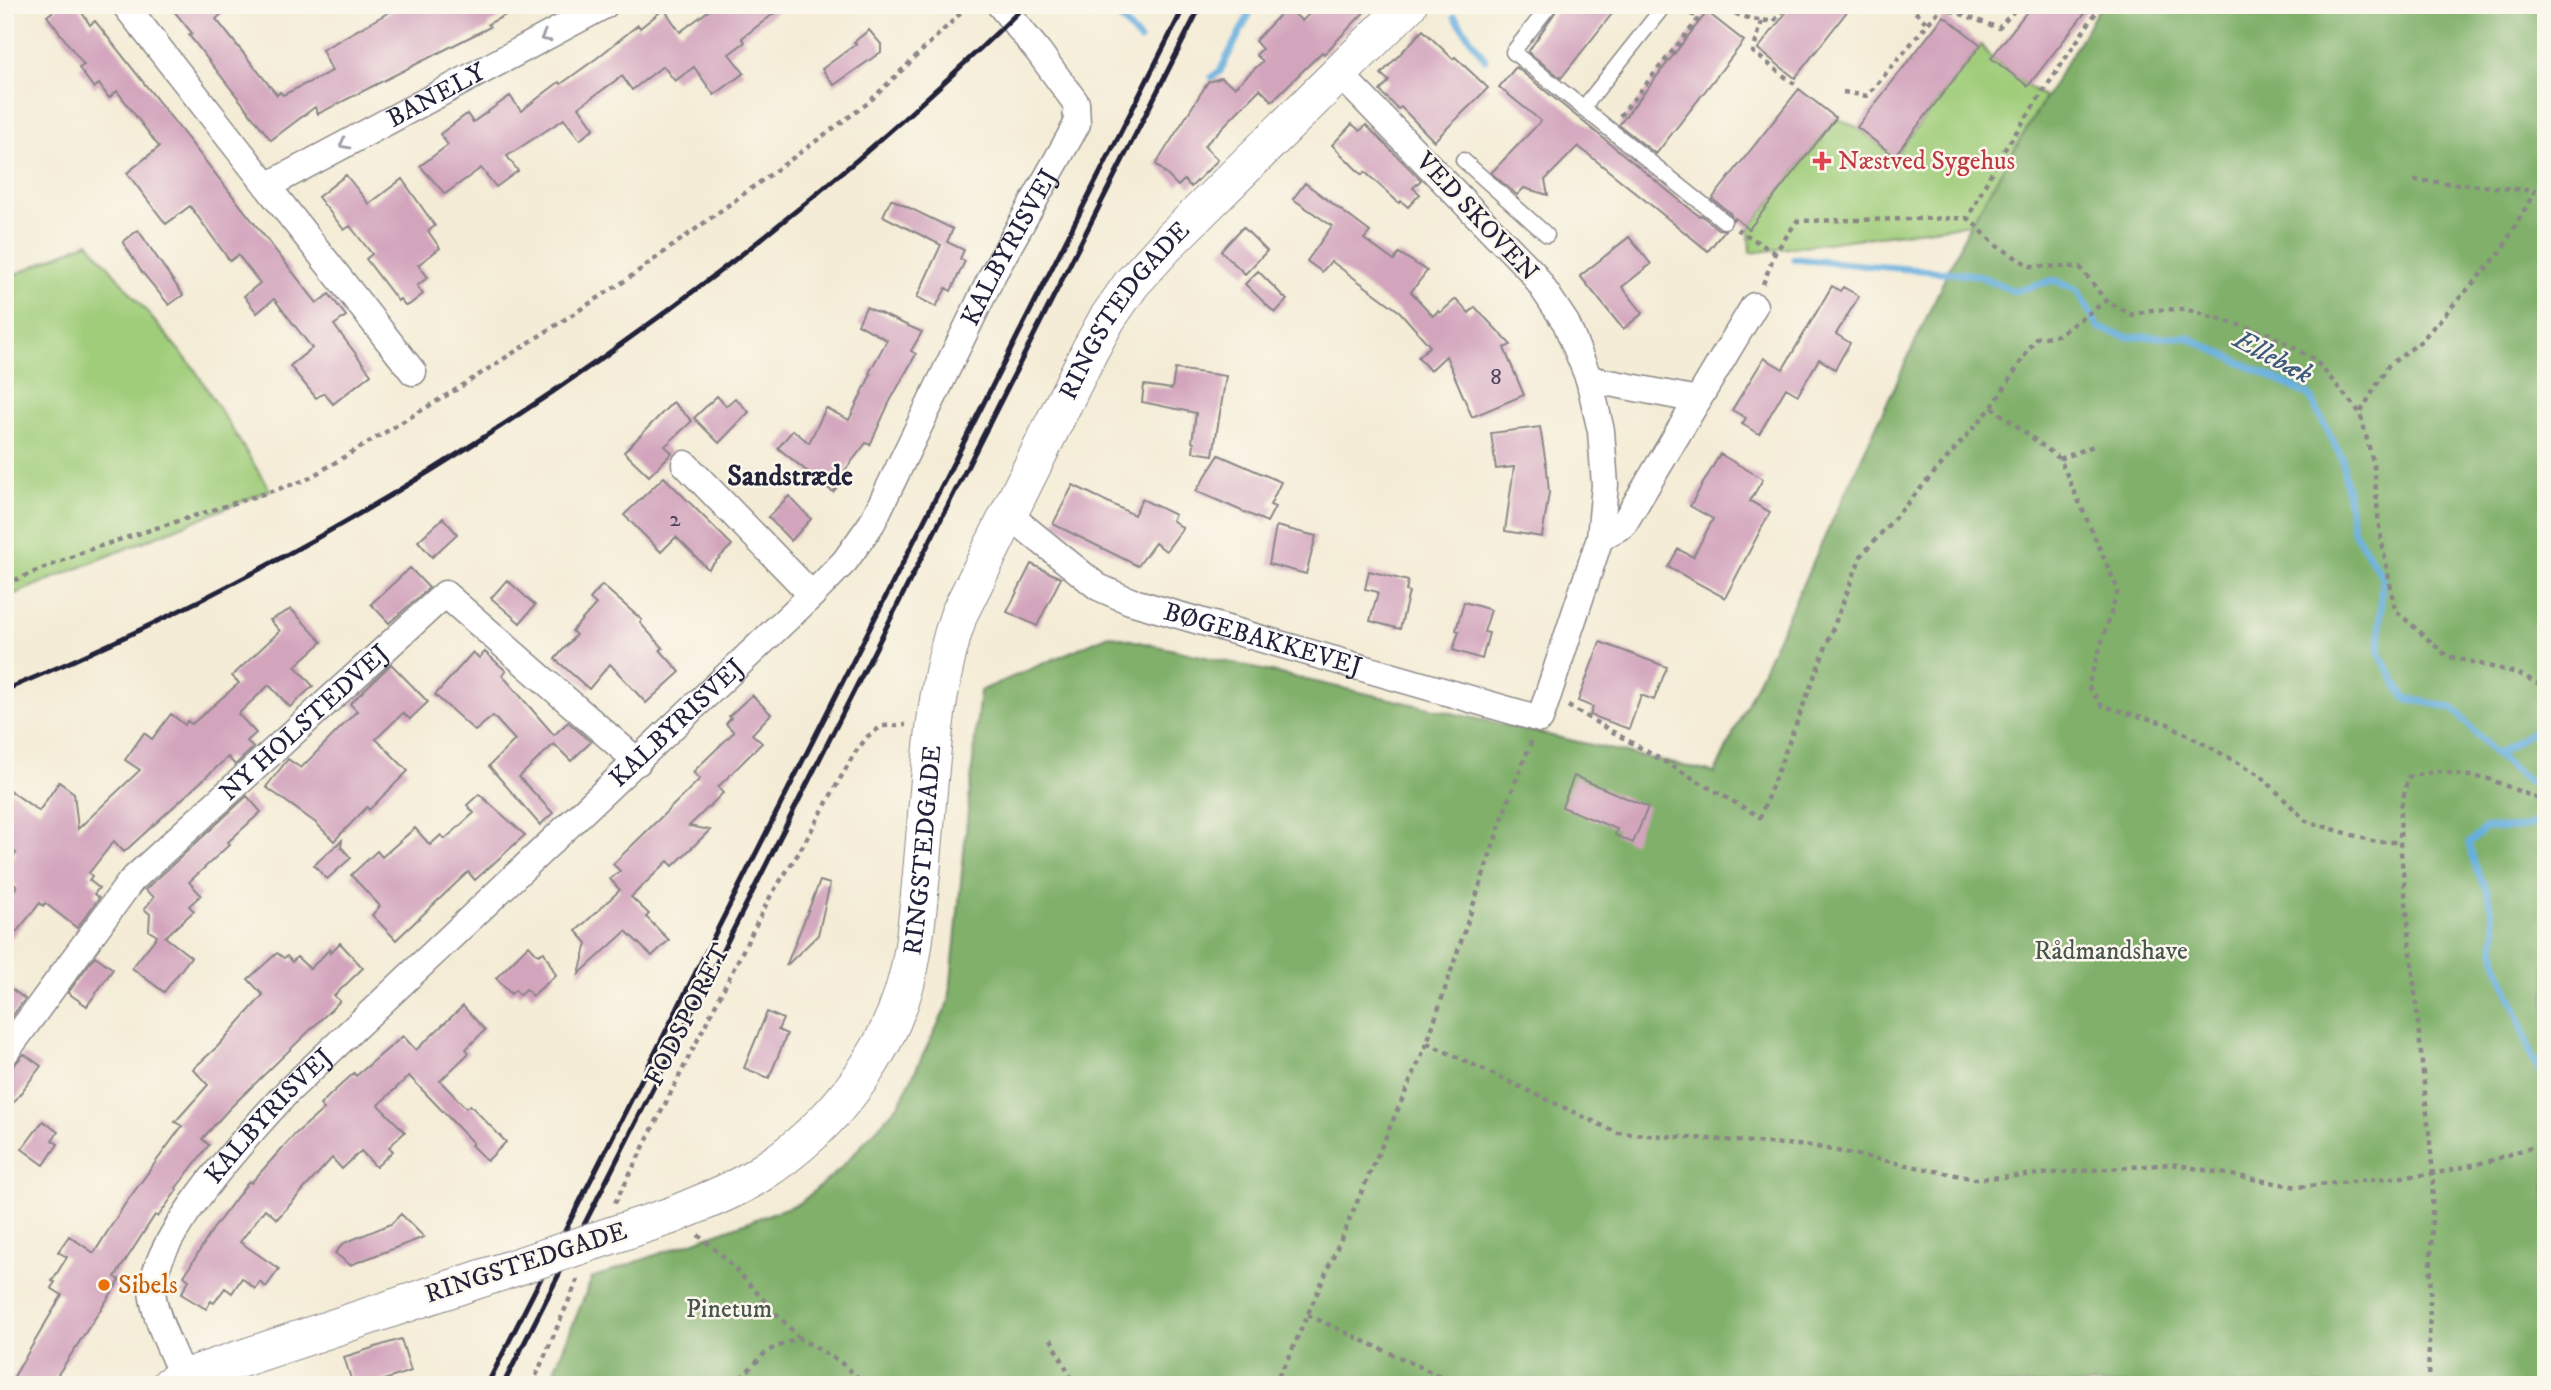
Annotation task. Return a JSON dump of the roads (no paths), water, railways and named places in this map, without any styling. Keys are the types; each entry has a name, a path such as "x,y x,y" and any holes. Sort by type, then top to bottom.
{"street":[{"path":"125,5 413,372"},
{"name":"BANELY","path":"267,186 606,5"},
{"name":"KALBYRISVEJ","path":"180,1383 152,1296 156,1265 228,1157 289,1090 812,595 845,561 872,523 993,274 1077,124 1076,103 1000,5"},
{"name":"RINGSTEDGADE","path":"180,1383 673,1215 754,1178 800,1145 821,1125 875,1057 901,1000 913,950 934,727 941,679 955,625 1107,319 1132,283 1162,249 1408,5"},
{"name":"VED SKOVEN","path":"1339,73 1532,272 1566,323 1589,379 1601,431 1605,485 1600,538 1544,707"},
{"path":"1600,538 1623,525 1754,306"},
{"path":"1589,379 1698,400"},
{"path":"685,464 812,595"},
{"name":"BØGEBAKKEVEJ","path":"1008,514 1098,587 1130,601 1544,707"},
{"name":"NY HOLSTEDVEJ","path":"5,1053 131,881 445,594 638,762"}],"lane":[{"path":"1550,5 1513,52 1724,221"},
{"path":"1583,108 1664,6"},
{"path":"1463,160 1547,235"}],"waterway":[{"name":"Ellebæk","path":"1108,5 1140,40"},
{"name":"Ellebæk","path":"1212,77 1220,71 1254,5"},
{"name":"Ellebæk","path":"1455,17 1485,59"},
{"name":"Ellebæk","path":"1794,259 1977,275 2014,291 2054,280 2077,290 2099,328 2128,337 2187,337 2309,395 2342,458 2353,530 2382,576 2379,653 2405,698 2453,708 2496,755 2546,794"},
{"path":"2496,755 2546,723"},
{"path":"2546,801 2534,824 2517,828 2486,828 2469,843 2474,863 2487,891 2496,931 2494,947 2499,968 2532,1058 2546,1079"}],"railway":[{"path":"5,690 192,605 282,557 372,506 545,397 711,278 804,204 924,101 1025,5"},
{"path":"487,1385 1185,5"},
{"path":"503,1385 1201,5"}],"place":[{"name":"Næstved Sygehus","path":"1822,161"},
{"name":"Sibels","path":"104,1285"}],"district":[{"name":"Sandstræde","path":"790,476"}],"park label":[{"name":"Rådmandshave","path":"2111,951"},
{"name":"Pinetum","path":"729,1309"}]}
